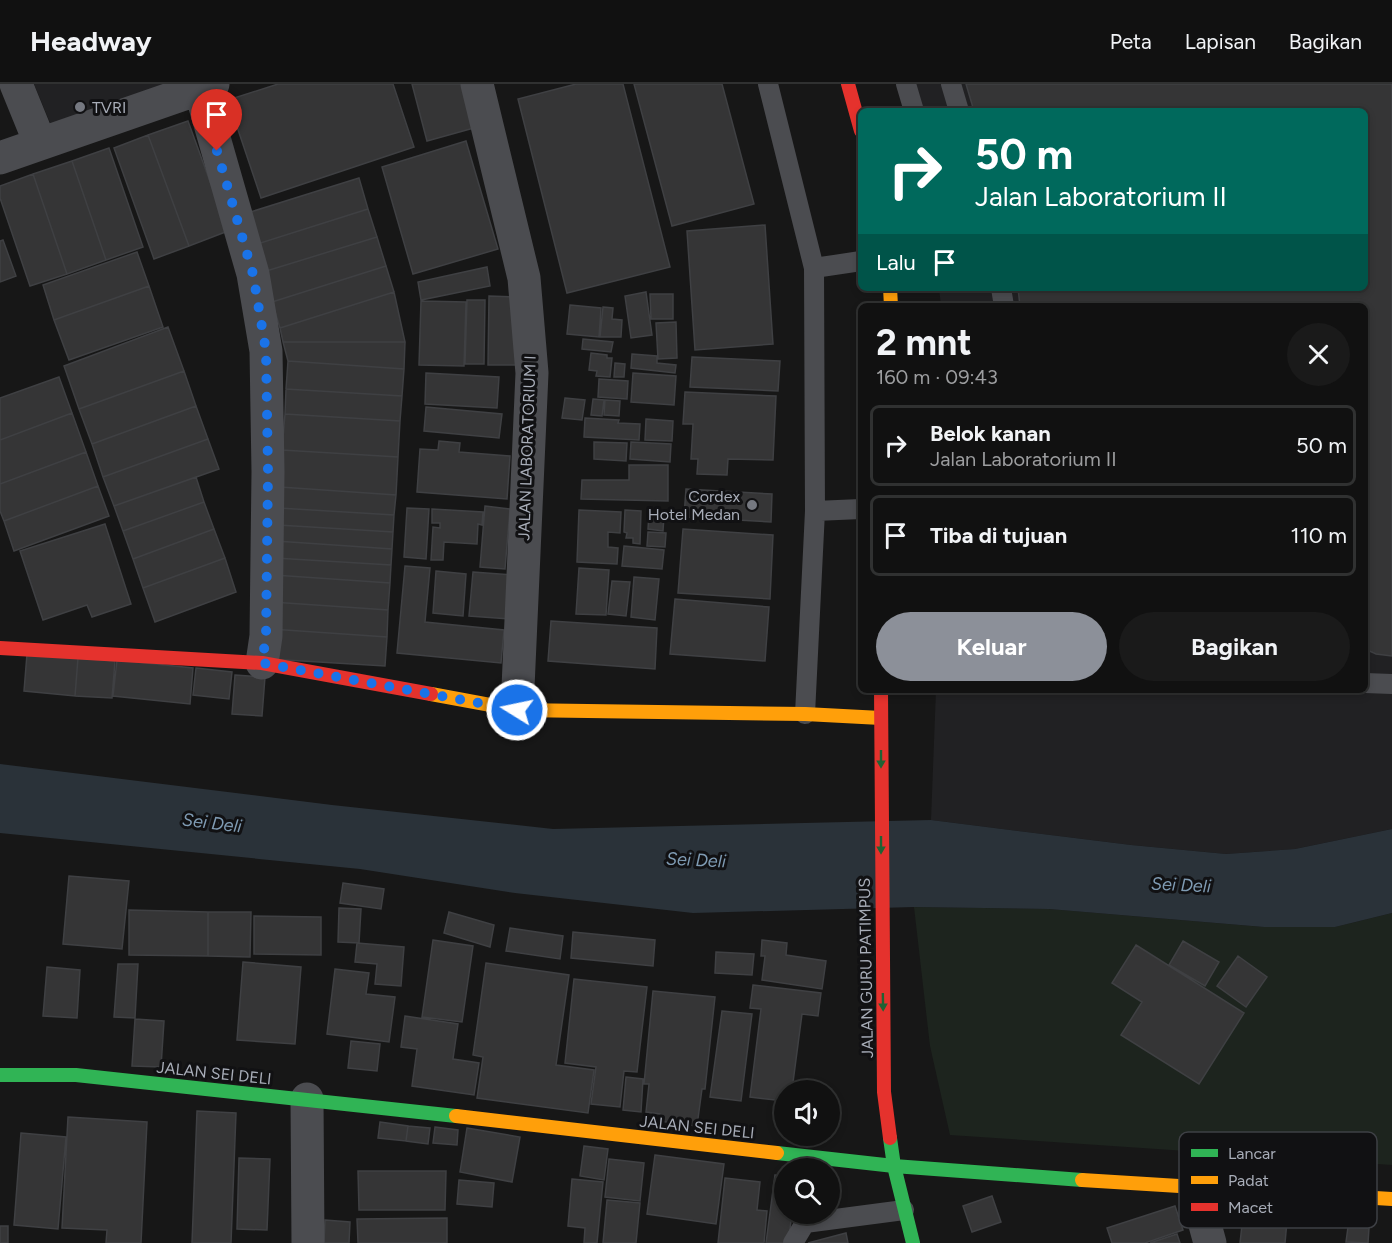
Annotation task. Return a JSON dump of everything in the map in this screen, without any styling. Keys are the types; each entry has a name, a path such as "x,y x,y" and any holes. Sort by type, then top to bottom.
{"street":[{"path":"16,84 40,143"},
{"name":"JALAN LABORATORIUM I","path":"477,84 524,278 532,373 517,710"},
{"path":"848,84 858,120"},
{"path":"0,158 206,87 253,274 266,351 268,472 266,636 262,663"},
{"path":"1,644 262,663 517,710 805,714 880,718"},
{"name":"JALAN GURU PATIMPUS","path":"881,693 881,944 884,1092 894,1166 914,1243"},
{"name":"JALAN SEI DELI","path":"0,1075 76,1075 894,1166 1179,1187"},
{"path":"307,1099 308,1243"},
{"name":"JALAN SEI DELI","path":"1377,1198 1392,1199"},
{"path":"1206,1228 1210,1243"}],"lane":[{"path":"768,84 814,268 815,511 805,714"},
{"path":"906,84 913,108"},
{"path":"951,84 958,108"},
{"path":"814,268 858,261"},
{"path":"815,511 858,509"},
{"path":"1368,683 1392,684"},
{"path":"793,1243 805,1223 904,1210"}],"shaded area":[{"name":"TVRI","path":"34,84 180,84 53,130"},
{"path":"897,84 1392,84 1392,829 1295,849 1226,854 1131,845 931,820 936,693 1368,693 1368,303 941,303 939,291 1368,291 1368,108 904,108"},
{"path":"914,907 1049,909 1264,927 1335,927 1392,913 1392,1165 1377,1164 1377,1132 1179,1132 1179,1151 950,1135 930,1046"}],"water":[{"name":"Sei Deli","path":"0,764 332,805 553,829 931,820 1131,845 1226,854 1295,849 1392,829 1392,913 1335,927 1264,927 1049,909 914,907 693,913 515,893 360,869 0,833"}],"building":[{"path":"278,84 393,84 414,147 261,198 228,100"},
{"path":"412,84 462,84 474,128 427,141"},
{"path":"576,84 623,84 670,267 567,293 518,99"},
{"path":"634,84 722,84 754,204 672,226"},
{"path":"966,84 1392,84 1392,656 1368,650 1368,303 1020,303 1018,291 1368,291 1368,108 973,108"},
{"path":"188,121 228,231 189,246 148,135"},
{"path":"148,135 189,246 154,259 114,148"},
{"path":"466,141 498,249 413,274 382,167"},
{"path":"109,148 143,247 106,260 72,161"},
{"path":"72,161 106,260 67,274 33,174"},
{"path":"33,174 67,274 30,286 0,198 0,186"},
{"path":"359,178 368,209 254,245 244,214"},
{"path":"368,209 377,237 263,272 254,245"},
{"path":"765,225 773,344 695,350 687,231"},
{"path":"377,237 386,266 272,302 263,272"},
{"path":"3,240 16,276 0,282 0,241"},
{"path":"137,252 149,286 54,320 43,285"},
{"path":"386,266 394,292 280,328 272,302"},
{"path":"487,267 490,286 421,300 418,282"},
{"path":"149,286 163,327 69,360 54,320"},
{"path":"394,292 405,342 283,342 280,328"},
{"path":"646,292 652,335 631,338 625,296"},
{"path":"650,294 673,294 673,319 651,319"},
{"path":"489,296 517,297 516,365 488,365"},
{"path":"467,300 485,300 484,364 465,364"},
{"path":"421,301 466,302 464,366 419,365"},
{"path":"570,305 601,308 599,337 567,334"},
{"path":"603,307 613,308 612,319 622,320 621,337 600,337"},
{"path":"676,322 677,358 658,359 656,323"},
{"path":"168,327 184,371 79,409 64,366"},
{"path":"583,339 613,342 611,352 582,349"},
{"path":"283,342 405,342 404,369 288,361"},
{"path":"591,353 612,358 610,377 596,376 597,371 589,370"},
{"path":"632,354 657,356 657,363 676,365 675,373 631,368"},
{"path":"692,357 780,361 778,391 690,387"},
{"path":"288,361 404,369 402,396 286,389"},
{"path":"615,363 625,364 624,377 614,377"},
{"path":"184,371 196,406 92,444 79,409"},
{"path":"426,373 499,377 497,408 425,404"},
{"path":"633,373 676,376 674,405 631,402"},
{"path":"59,377 72,413 0,440 0,398"},
{"path":"599,379 628,381 627,399 598,397"},
{"path":"286,389 402,396 400,421 285,414"},
{"path":"685,392 776,396 773,460 728,459 727,475 697,474 698,459 691,459 693,424 683,424"},
{"path":"565,398 585,400 582,420 562,418"},
{"path":"593,399 604,400 602,416 591,415"},
{"path":"605,400 620,401 619,416 604,415"},
{"path":"196,406 208,439 103,477 92,444"},
{"path":"426,407 502,414 499,438 424,431"},
{"path":"72,413 86,452 0,484 0,440"},
{"path":"285,414 400,421 398,457 282,450"},
{"path":"585,418 640,424 639,440 584,437"},
{"path":"646,419 673,421 672,441 645,440"},
{"path":"208,439 219,469 114,506 103,477"},
{"path":"439,441 460,443 459,452 510,456 507,499 417,492 420,449 438,450"},
{"path":"594,442 627,443 626,461 594,459"},
{"path":"631,442 671,444 670,462 630,459"},
{"path":"282,450 398,457 396,495 280,487"},
{"path":"86,452 98,486 4,521 0,511 0,484"},
{"path":"629,465 668,465 668,501 581,499 582,480 629,480"},
{"path":"196,477 204,502 123,531 114,506"},
{"path":"98,486 109,516 14,551 4,521"},
{"path":"280,487 396,495 394,515 279,508"},
{"path":"686,489 772,494 771,522 684,517"},
{"path":"204,502 214,529 133,559 123,531"},
{"path":"485,506 510,509 505,569 480,567"},
{"path":"279,508 394,515 393,532 278,525"},
{"path":"407,508 429,509 426,559 404,557"},
{"path":"432,509 483,512 482,525 478,524 477,544 444,542 443,560 431,560 433,527 440,528 440,523 432,523"},
{"path":"579,510 621,512 620,533 608,532 608,547 618,548 617,564 577,562"},
{"path":"625,510 641,511 640,544 633,543 633,538 626,538"},
{"path":"649,514 664,516 663,531 648,529"},
{"path":"105,524 131,604 92,617 87,605 43,620 20,551"},
{"path":"278,525 393,532 392,549 276,541"},
{"path":"214,529 225,558 143,588 133,559"},
{"path":"683,529 773,535 770,599 678,593"},
{"path":"648,532 666,533 665,547 647,546"},
{"path":"276,541 392,549 391,565 275,558"},
{"path":"624,546 664,550 662,569 622,566"},
{"path":"225,558 236,592 155,622 143,588"},
{"path":"275,558 391,565 390,583 274,575"},
{"path":"405,566 430,568 425,622 504,630 501,663 397,653"},
{"path":"579,568 609,570 606,615 576,614"},
{"path":"436,571 466,574 463,616 433,613"},
{"path":"473,572 513,575 510,619 469,616"},
{"path":"274,575 390,583 388,610 272,602"},
{"path":"634,577 659,579 655,620 631,617"},
{"path":"612,581 630,582 626,616 608,614"},
{"path":"675,599 769,607 765,661 670,654"},
{"path":"272,602 388,610 387,637 271,629"},
{"path":"551,621 657,628 655,669 548,661"},
{"path":"271,629 387,637 385,666 269,659"},
{"path":"27,654 78,658 75,696 24,691"},
{"path":"78,658 115,661 112,698 75,696"},
{"path":"117,660 193,668 190,704 113,696"},
{"path":"196,668 232,672 229,699 193,695"},
{"path":"235,675 265,677 262,716 232,714"},
{"path":"69,876 129,881 122,949 63,944"},
{"path":"343,883 384,889 381,909 340,903"},
{"path":"339,908 361,909 359,943 338,942"},
{"path":"129,910 208,912 208,956 129,955"},
{"path":"208,912 251,912 250,957 208,956"},
{"path":"449,912 494,925 490,947 444,933"},
{"path":"254,916 321,917 321,955 254,954"},
{"path":"510,928 563,936 560,959 506,951"},
{"path":"573,932 655,940 653,966 571,958"},
{"path":"433,940 473,946 462,1022 422,1017"},
{"path":"762,940 787,943 786,955 826,961 822,989 762,980 765,956 761,956"},
{"path":"1183,941 1219,962 1205,986 1169,965"},
{"path":"357,943 404,947 401,986 375,984 377,964 355,962"},
{"path":"1136,945 1244,1013 1199,1084 1121,1035 1142,1002 1112,983"},
{"path":"716,952 754,954 752,975 715,973"},
{"path":"1238,956 1267,977 1246,1007 1217,986"},
{"path":"243,962 301,967 295,1044 237,1040"},
{"path":"486,963 569,975 556,1065 594,1070 588,1113 477,1098 483,1057 473,1055"},
{"path":"118,964 138,964 135,1018 114,1017"},
{"path":"47,967 80,970 77,1018 43,1016"},
{"path":"335,969 369,973 366,994 395,997 389,1042 327,1034"},
{"path":"574,979 647,987 637,1072 624,1071 620,1107 591,1104 596,1067 565,1063"},
{"path":"753,985 821,993 818,1016 802,1014 793,1080 774,1080 774,1100 750,1097 761,1009 750,1008"},
{"path":"653,991 715,997 705,1089 702,1089 697,1126 659,1121 660,1114 646,1112 649,1084 644,1084"},
{"path":"722,1011 752,1014 741,1101 710,1097"},
{"path":"405,1016 458,1024 453,1059 479,1063 474,1095 412,1086 417,1049 401,1047"},
{"path":"135,1019 164,1021 161,1067 132,1066"},
{"path":"351,1041 380,1044 377,1071 348,1068"},
{"path":"626,1077 643,1079 641,1112 623,1110"},
{"path":"197,1111 236,1113 231,1243 192,1243"},
{"path":"68,1117 147,1122 141,1243 106,1243 107,1230 62,1228"},
{"path":"380,1122 408,1126 406,1141 378,1138"},
{"path":"408,1126 430,1128 428,1144 406,1141"},
{"path":"435,1127 458,1130 457,1145 433,1143"},
{"path":"467,1128 520,1137 512,1182 460,1172"},
{"path":"21,1133 66,1137 58,1229 14,1225"},
{"path":"584,1146 608,1149 604,1180 580,1176"},
{"path":"655,1155 724,1164 716,1224 647,1214"},
{"path":"239,1158 270,1159 267,1230 237,1229"},
{"path":"609,1159 644,1163 640,1201 605,1197"},
{"path":"358,1171 446,1171 445,1210 359,1210"},
{"path":"725,1178 760,1182 757,1210 767,1211 764,1243 718,1243"},
{"path":"572,1179 603,1182 597,1243 584,1243 585,1228 568,1226"},
{"path":"459,1180 494,1183 492,1207 457,1204"},
{"path":"774,1183 774,1224 791,1224 788,1243 766,1243"},
{"path":"992,1196 1001,1222 972,1232 963,1206"},
{"path":"607,1200 640,1203 636,1243 603,1243"},
{"path":"1175,1206 1179,1228 1183,1230 1145,1243 1112,1243 1107,1228"},
{"path":"447,1218 447,1243 358,1243 357,1219"},
{"path":"325,1220 350,1222 349,1243 324,1243"},
{"path":"0,1226 8,1226 8,1243 0,1243"},
{"path":"1242,1228 1286,1228 1285,1243 1240,1243"},
{"path":"1348,1228 1369,1228 1368,1243 1346,1242"},
{"path":"846,1233 848,1243 808,1243"},
{"path":"1177,1234 1180,1243 1150,1243"}],"traffic: fast":[{"path":"0,1075 76,1075 456,1116"},
{"path":"890,1138 894,1166 913,1243"},
{"path":"777,1153 894,1166 1082,1180"}],"traffic: slow":[{"path":"890,291 891,303"},
{"path":"431,694 517,710 805,714 881,718"},
{"path":"456,1116 777,1153"},
{"path":"1082,1180 1179,1186"},
{"path":"1377,1198 1392,1199"}],"traffic: jam":[{"path":"848,84 858,120"},
{"path":"0,648 262,663 431,694"},
{"path":"881,693 884,1092 890,1138"}],"place":[{"name":"TVRI","path":"80,107"},
{"name":"Cordex Hotel Medan","path":"752,505"}],"route":[{"path":"217,151 253,274 266,351 268,472 266,636 262,663 517,710"}]}
